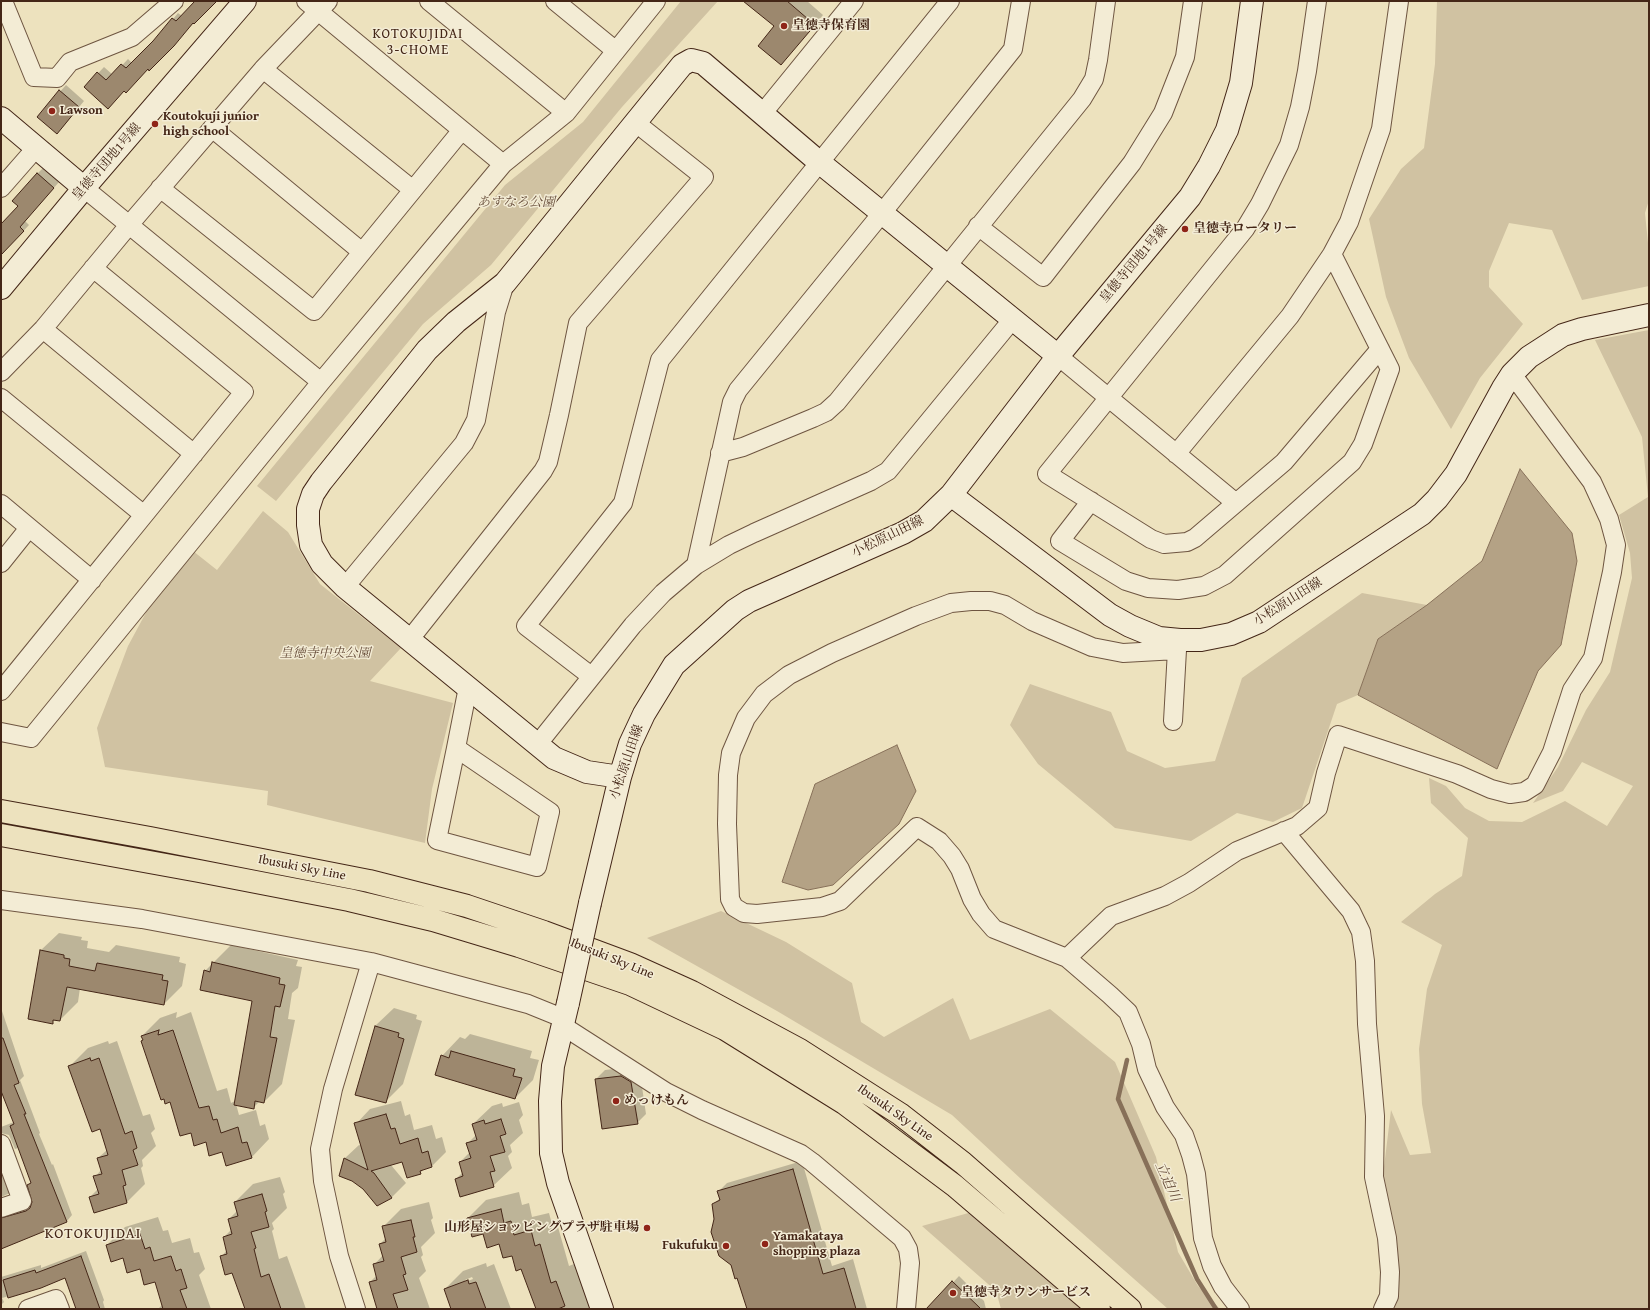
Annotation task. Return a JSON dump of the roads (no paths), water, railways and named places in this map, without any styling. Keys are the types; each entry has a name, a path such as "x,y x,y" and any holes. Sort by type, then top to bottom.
{"main road":[{"name":"Ibusuki Sky Line","path":"1,811 150,838 369,881 467,906 544,932 630,964 692,992 800,1050 900,1114 963,1163 1130,1309"},
{"name":"Ibusuki Sky Line","path":"1,835 199,870 349,900 440,922 519,946 630,984 725,1029 844,1103 955,1186 1099,1309"}],"street":[{"path":"3,1 34,77 57,78 70,62 132,38 174,1"},
{"name":"皇徳寺団地1号線","path":"1,288 84,188 245,1"},
{"path":"429,1 566,113"},
{"path":"555,1 616,51"},
{"path":"1,732 31,738 321,382 503,164 566,113 656,1"},
{"path":"762,114 854,1"},
{"path":"591,676 526,626 623,503 660,360 818,162 950,1"},
{"path":"696,565 732,402 738,390 1013,49 1022,1"},
{"path":"720,453 743,447 826,412 837,402 1082,99 1094,79 1106,1"},
{"path":"978,226 1043,277 1132,163 1163,113 1185,57 1193,1"},
{"name":"皇徳寺団地1号線","path":"951,495 1058,356 1190,197 1209,166 1227,130 1241,84 1252,1"},
{"path":"1317,1 1307,71 1300,107 1289,145 1260,204 1245,228 1046,474 1152,539 1164,544 1186,542 1195,538 1284,462 1380,349"},
{"path":"1176,454 1290,316 1332,254 1350,222 1381,129 1399,1"},
{"path":"1,372 43,329 160,188 317,4 503,164"},
{"path":"620,777 587,772 554,758 345,587 322,564 311,545 308,525 308,509 321,482 427,350 456,322 505,283 682,65 691,60 703,63 818,162 1058,356 1236,503"},
{"path":"263,69 413,190"},
{"path":"1,118 321,382"},
{"path":"410,639 543,471 548,462 560,415 578,323 704,177 636,123"},
{"path":"212,128 362,252"},
{"path":"160,188 314,311 462,130"},
{"path":"1,188 36,148"},
{"path":"1091,501 1060,541 1126,581 1148,588 1178,590 1204,586 1225,575 1352,462 1368,431 1390,369 1332,254"},
{"path":"1,691 244,392 93,268"},
{"path":"345,587 464,443 476,420 496,312 505,283"},
{"name":"小松原山田線","path":"602,1309 558,1183 551,1153 550,1101 553,1066 566,1016 590,903 620,777 630,744 644,714 674,665 735,610 749,601 903,533 924,521 951,495 1110,615 1159,638 1178,645 1231,634 1259,622 1422,514 1437,499 1456,474 1503,388 1512,374 1529,357 1562,335 1582,329 1649,315"},
{"path":"537,745 632,625 658,598 696,565 729,545 871,481 888,471 1012,320"},
{"path":"43,329 194,454"},
{"path":"1067,958 1111,916 1165,896 1189,883 1237,851 1297,826 1318,808 1326,773 1338,735 1457,774 1491,789 1510,794 1524,792 1535,785 1552,752 1572,690 1593,658 1612,572 1616,545 1609,519 1592,482 1512,374"},
{"path":"1,398 144,516"},
{"path":"1,504 92,580"},
{"path":"1,563 29,528"},
{"path":"1173,721 1178,645 1123,653 1092,647 1032,621 1005,605 990,601 951,603 916,616 832,653 789,675 764,694 746,718 731,753 728,775 727,824 730,899 734,906 744,913 757,914 822,907 840,901 917,827 939,840 960,869 975,904 981,914 994,929 1067,958 1128,1012 1141,1044 1147,1069 1165,1107 1184,1135 1192,1155 1196,1174 1203,1238 1212,1266 1223,1287 1240,1309"},
{"path":"456,748 550,812 537,867 437,840 468,687"},
{"path":"1284,831 1351,911 1361,932 1365,961 1367,1024 1375,1116 1374,1177 1387,1238 1390,1272 1389,1296 1383,1309"},
{"path":"1,900 142,919 371,962 528,1004 566,1016 666,1092 702,1110 801,1154 902,1238 908,1249 910,1263 906,1309"},
{"path":"356,1309 339,1256 333,1231 323,1181 320,1149 333,1089 371,962"},
{"path":"1,1144 22,1201 1,1208"},
{"path":"28,1309 56,1299 60,1309"}],"waterway":[{"name":"立迫川","path":"1127,1060 1118,1099 1197,1279 1216,1309"}],"place":[{"name":"皇徳寺保育園","path":"784,26"},
{"name":"Lawson","path":"52,111"},
{"name":"Koutokuji junior high school","path":"155,124"},
{"name":"皇徳寺ロータリー","path":"1185,229"},
{"name":"めっけもん","path":"616,1101"},
{"name":"山形屋ショッピングプラザ駐車場","path":"647,1228"},
{"name":"Yamakataya shopping plaza","path":"765,1244"},
{"name":"Fukufuku","path":"726,1246"},
{"name":"皇徳寺タウンサービス","path":"953,1293"}],"district":[{"name":"KOTOKUJIDAI 3-CHOME","path":"418,42"},
{"name":"KOTOKUJIDAI","path":"93,1234"}],"park label":[{"name":"あすなろ公園","path":"516,203"},
{"name":"皇徳寺中央公園","path":"325,654"}]}
